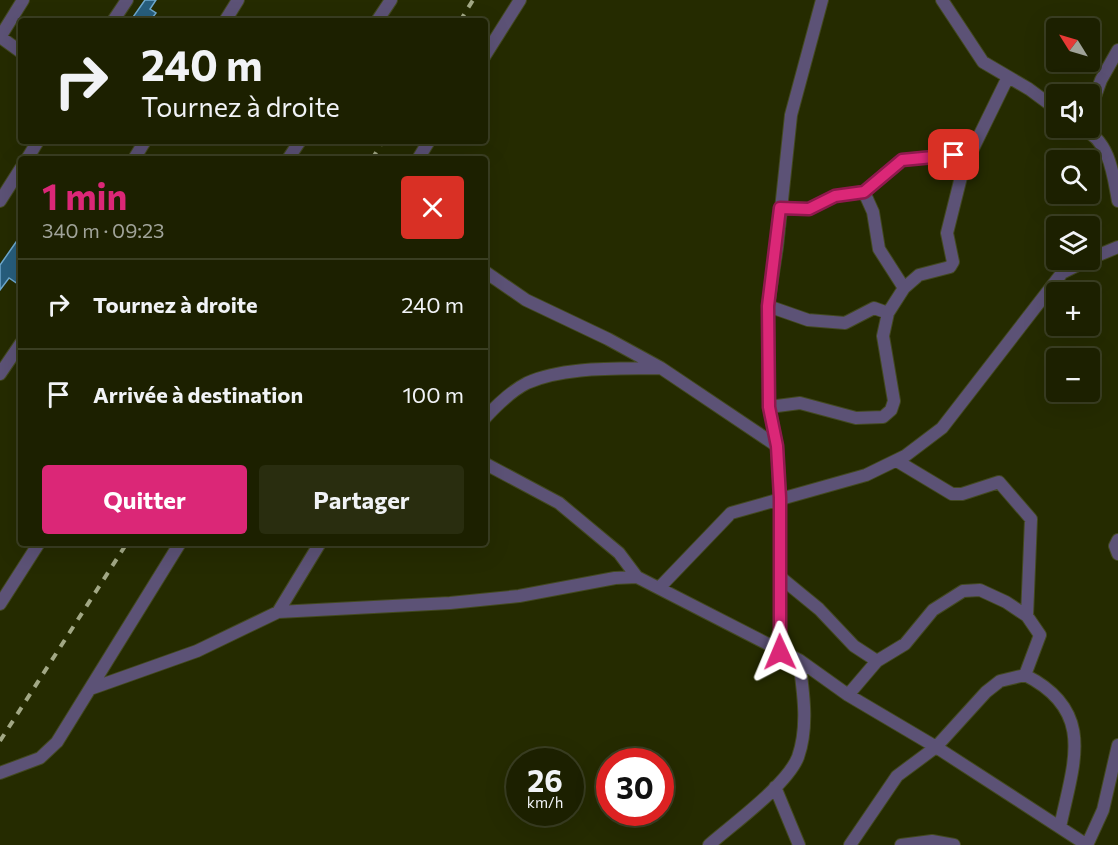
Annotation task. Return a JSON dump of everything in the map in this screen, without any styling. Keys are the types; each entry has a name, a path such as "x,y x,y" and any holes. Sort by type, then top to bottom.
{"street":[{"path":"18,50 0,37 23,0"},
{"path":"115,18 127,0"},
{"path":"227,18 238,0"},
{"path":"379,18 391,0"},
{"path":"488,51 520,0"},
{"path":"780,652 780,498 777,446 769,407 768,306 791,115 822,0"},
{"path":"942,0 983,62 1046,102"},
{"path":"1100,84 1118,50"},
{"path":"769,407 800,403 856,418 883,417 891,410 894,401 883,336 888,313 904,288 919,275 946,270 953,262 947,232 963,170 1008,77"},
{"path":"1095,138 1108,155 1118,201"},
{"path":"780,208 809,209 835,196 864,192 902,160 971,153"},
{"path":"0,201 18,173"},
{"path":"864,192 873,212 879,249 904,288"},
{"path":"1100,254 1118,247"},
{"path":"659,588 731,513 866,475 897,462 942,428 1062,273 1068,270"},
{"path":"488,274 526,300 608,339 661,368 777,446"},
{"path":"768,306 808,320 845,323 874,308 888,313"},
{"path":"0,374 18,347"},
{"path":"488,416 525,384 542,378 599,370 661,368"},
{"path":"897,462 952,494 962,494 995,482 1003,484 1010,491 1031,519 1027,616"},
{"path":"488,465 559,503 619,554 638,577 799,660 848,695 936,747 1060,828 1070,841 1087,845 1103,810 1118,745"},
{"path":"1118,540 1115,546 1118,554"},
{"path":"0,604 4,590 37,546"},
{"path":"0,773 40,758 57,742 178,546"},
{"path":"278,612 318,546"},
{"path":"90,689 197,651 278,612 450,603 519,596 615,578 638,577"},
{"path":"780,577 819,609 854,646 877,661"},
{"path":"848,695 877,661 905,644 933,610 963,591 980,590 1027,616 1040,635 1025,675"},
{"path":"709,845 787,776 798,758 803,734 804,705 799,660"},
{"path":"850,845 897,776 936,747 993,687 1011,676 1025,675 1044,684 1062,701 1072,724 1075,747 1060,828"},
{"path":"775,787 798,845"},
{"path":"901,845 945,842 954,845"}],"building":[{"path":"145,0 156,0 150,9 156,13 152,18 133,17"},
{"path":"18,239 18,284 9,278 0,290 0,265"}],"railway":[{"path":"462,18 473,0"},
{"path":"374,156 381,144"},
{"path":"0,741 125,546"}],"route":[{"path":"780,652 780,498 777,446 769,407 768,306 780,208 809,209 835,196 864,192 873,187 885,173 902,160 954,155"}]}
